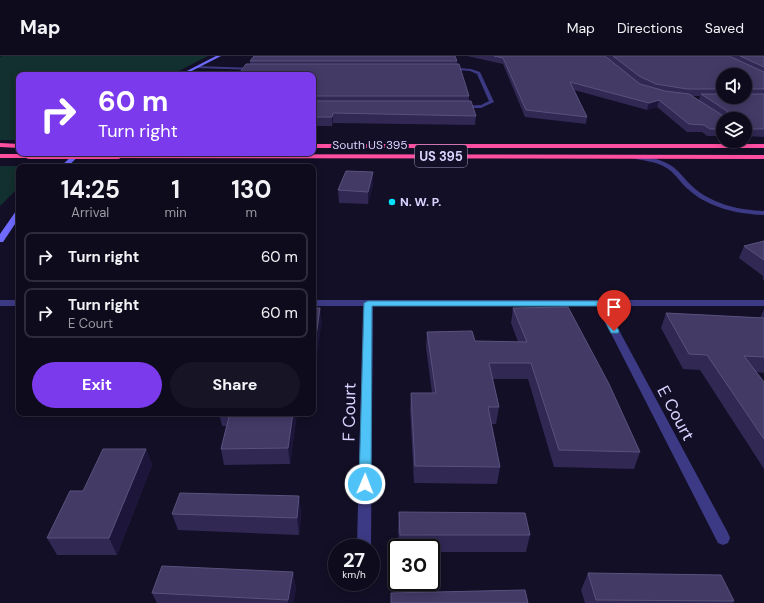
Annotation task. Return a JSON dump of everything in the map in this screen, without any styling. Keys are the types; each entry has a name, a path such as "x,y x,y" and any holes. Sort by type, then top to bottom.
{"highway":[{"path":"0,146 16,146"},
{"name":"South US 395","path":"316,146 764,146"},
{"name":"South US 395","path":"0,156 764,157"}],"street":[{"path":"187,72 219,56"},
{"path":"197,67 223,70 257,69"},
{"path":"440,68 471,70 479,73 492,101 488,105 480,107 454,107"},
{"path":"66,164 76,156"},
{"path":"634,157 664,164 682,177 696,194 711,201 742,211 764,213"},
{"path":"0,240 16,217"},
{"path":"0,303 16,303"},
{"path":"316,303 764,304"},
{"name":"F Court","path":"364,539 368,303"},
{"name":"E Court","path":"600,303 722,538"}],"green space":[{"path":"208,56 177,72 16,72 16,140 0,140 0,57"},
{"path":"0,166 16,166 16,190 0,206"}],"building":[{"path":"254,56 455,56 457,61 250,61"},
{"path":"494,56 605,56 640,84 665,91 689,94 717,112 716,129 710,129 704,125 689,124 659,100 649,103 570,82 587,117 526,110 503,58"},
{"path":"613,56 729,56 764,72 764,89 752,89 752,68 716,68 716,89 687,89 656,84 639,76"},
{"path":"740,56 764,56 764,67"},
{"path":"246,64 459,64 469,96 316,96 316,72 241,71"},
{"path":"701,94 716,94 716,104"},
{"path":"752,94 764,94 764,129 752,129 752,112 727,112 716,104 752,104"},
{"path":"316,101 471,101 476,116 333,113 332,117 316,117"},
{"path":"346,171 373,172 368,192 338,190"},
{"path":"764,241 764,260 744,246"},
{"path":"568,307 609,384 640,452 559,450 531,363 489,363 499,407 488,407 500,467 415,466 411,393 436,393 427,332 472,331 475,341 527,342 513,308"},
{"path":"316,308 320,308 316,337"},
{"path":"666,313 764,318 764,357 744,356 764,382 764,439 707,355 689,354"},
{"path":"229,416 293,416 288,448 221,449"},
{"path":"103,449 146,449 109,538 47,538 70,491 83,491"},
{"path":"180,493 299,496 297,518 172,514"},
{"path":"399,512 525,513 530,535 400,535"},
{"path":"162,566 293,572 288,600 152,593"},
{"path":"588,573 721,575 734,601 596,600"},
{"path":"525,590 528,603 391,603 391,593"}],"place":[{"name":"N. W. P.","path":"392,202"}],"route":[{"path":"365,484 368,303 600,303 614,331"}]}
